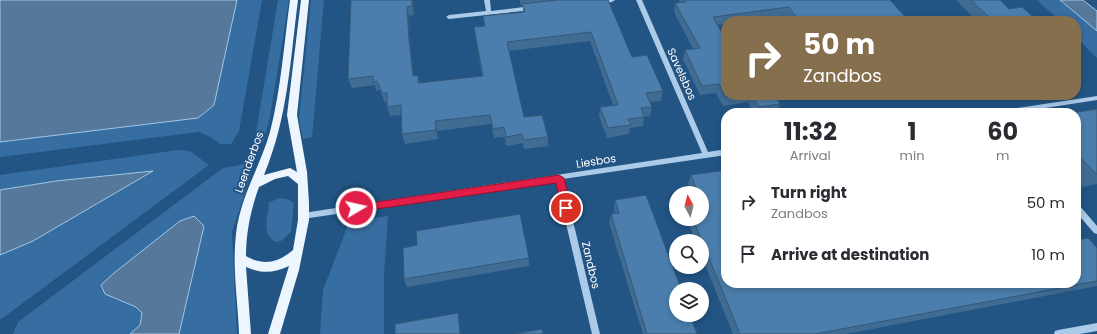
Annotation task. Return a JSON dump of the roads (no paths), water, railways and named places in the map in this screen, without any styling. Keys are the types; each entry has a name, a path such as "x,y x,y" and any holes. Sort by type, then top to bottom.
{"main road":[{"name":"Leenderbos","path":"245,334 240,258 244,219 254,186 275,131 294,0"},
{"path":"274,334 294,270 302,234 302,171 293,130 292,115 304,0"},
{"path":"254,186 270,176 290,172 303,183"},
{"path":"240,258 250,265 261,268 280,266 298,252"}],"street":[{"path":"487,0 490,13"},
{"path":"597,2 612,0"},
{"name":"Savelsbos","path":"639,0 706,155"},
{"path":"449,17 536,8"},
{"path":"1030,108 1097,98"},
{"name":"Liesbos","path":"303,216 721,153"},
{"name":"Zandbos","path":"559,178 596,334"},
{"path":"1081,212 1097,230"},
{"path":"1058,334 1097,327"}]}
